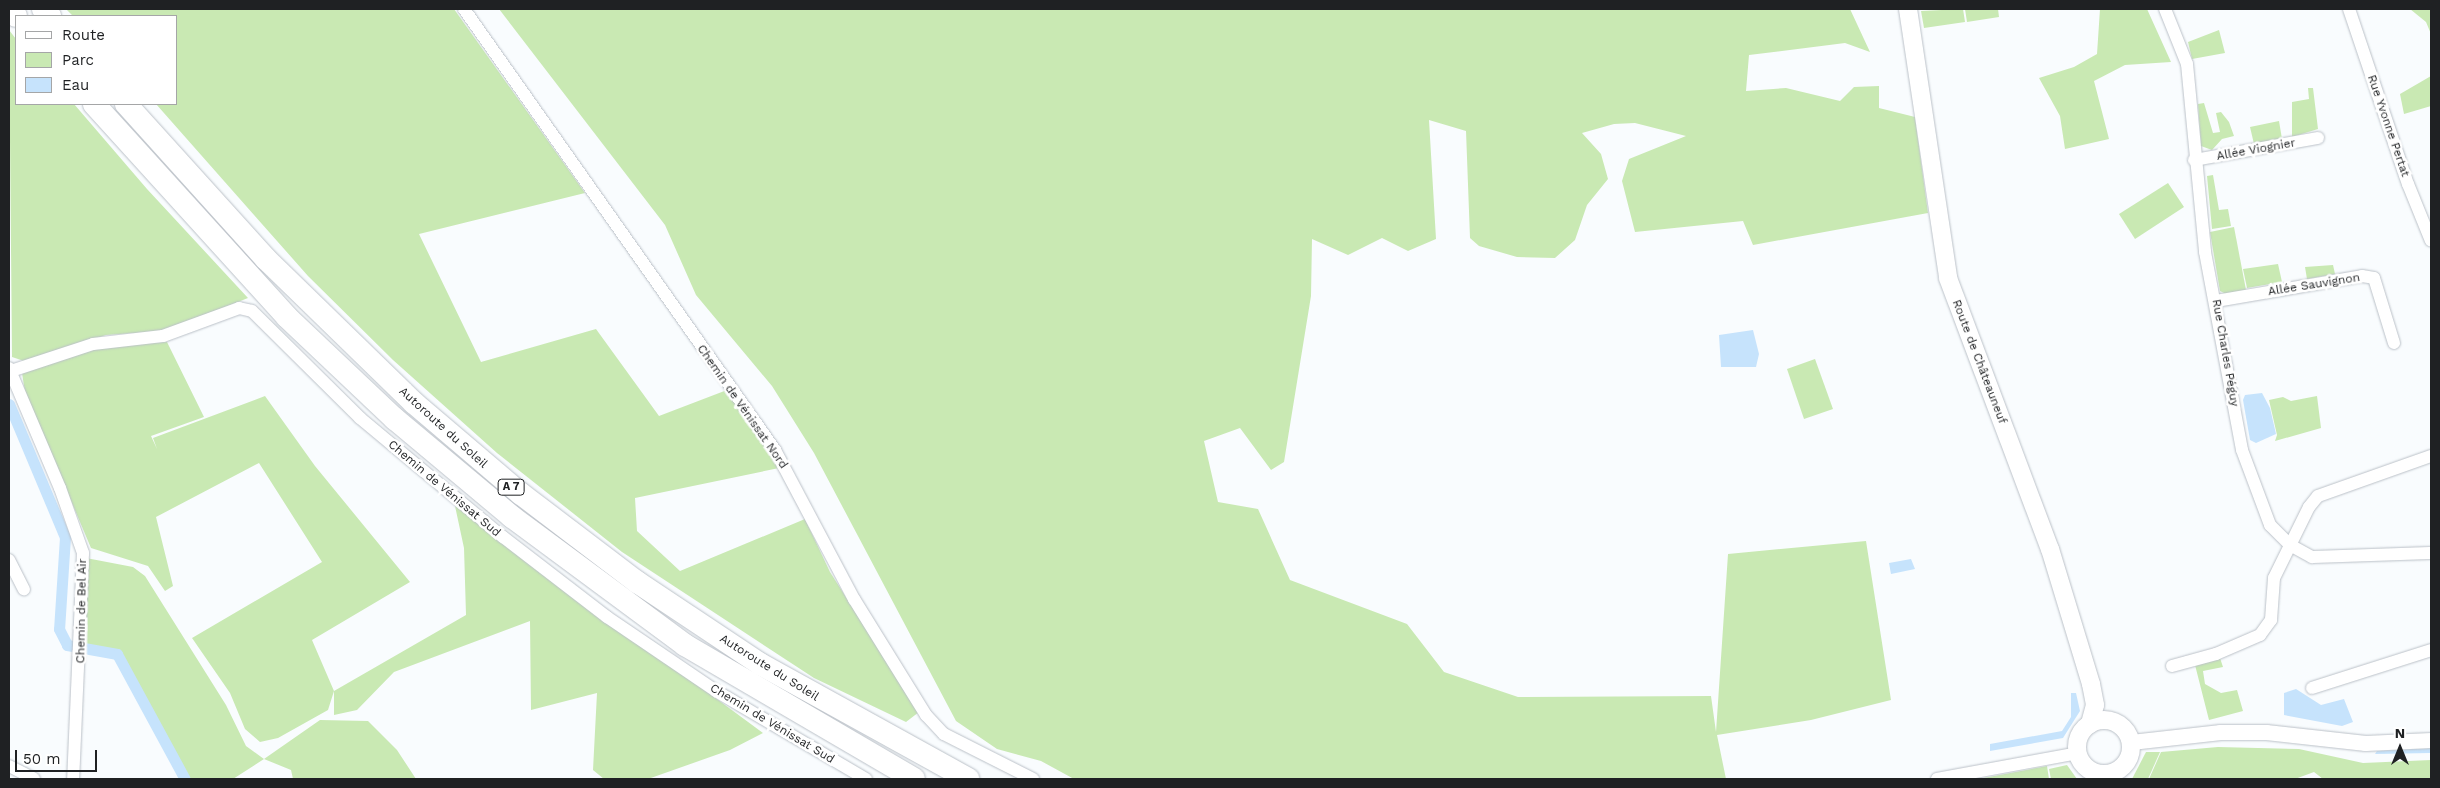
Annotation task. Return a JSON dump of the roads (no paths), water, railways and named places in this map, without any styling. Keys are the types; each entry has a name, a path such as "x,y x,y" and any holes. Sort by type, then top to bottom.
{"highway":[{"name":"Autoroute du Soleil","path":"95,105 287,317 395,419 512,517 685,645 914,779"},
{"name":"Autoroute du Soleil","path":"127,105 266,259 414,403 521,494 637,582 760,664 968,779"}],"main road":[{"name":"Route de Châteauneuf","path":"1908,9 1948,278 2050,549 2095,705 2112,722 2124,729 2131,742"},
{"path":"2095,705 2090,724 2079,737 2078,753 2082,762 2100,776 2122,774 2130,756 2131,742"},
{"path":"2090,724 2112,722"}],"street":[{"name":"Chemin de Vénissat Nord","path":"464,9 775,450 854,598 926,715 944,734 1033,779"},
{"name":"Rue Charles Péguy","path":"2164,9 2186,64 2194,160 2205,252 2245,458 2270,525 2290,546 2312,557 2328,559 2431,552"},
{"name":"Rue Yvonne Pertat","path":"2349,9 2408,184 2431,241"},
{"name":"Allée Viognier","path":"2194,160 2318,138"},
{"name":"Allée Sauvignon","path":"2216,301 2362,276 2374,278 2394,343"},
{"name":"Chemin de Vénissat Sud","path":"10,370 110,339 163,336 239,308 252,311 360,418 502,538 607,617 716,691 866,779"},
{"name":"Chemin de Bel Air","path":"10,370 80,538 82,649 73,779"},
{"path":"2172,666 2216,654 2260,635 2270,620 2274,578 2308,506 2318,496 2431,456"},
{"path":"9,560 24,589"},
{"path":"2312,688 2431,650"},
{"path":"2131,742 2220,732 2266,732 2366,743 2431,740"},
{"path":"1937,779 2078,753"},
{"path":"9,766 34,779"}],"water":[{"path":"1753,330 1759,354 1756,367 1721,367 1719,335"},
{"path":"2262,393 2270,408 2276,434 2256,443 2250,440 2243,400 2245,395"},
{"path":"1911,559 1915,569 1891,574 1889,563"},
{"path":"2296,689 2321,705 2344,699 2353,722 2342,726 2284,715 2284,693"},
{"path":"2071,693 2076,693 2080,711 2063,738 1990,751 1990,744 2062,731 2071,717"},
{"path":"2431,748 2431,753 2375,754 2377,751"}],"waterway":[{"path":"9,404 65,537 59,629 67,645 117,654 185,779"}]}
